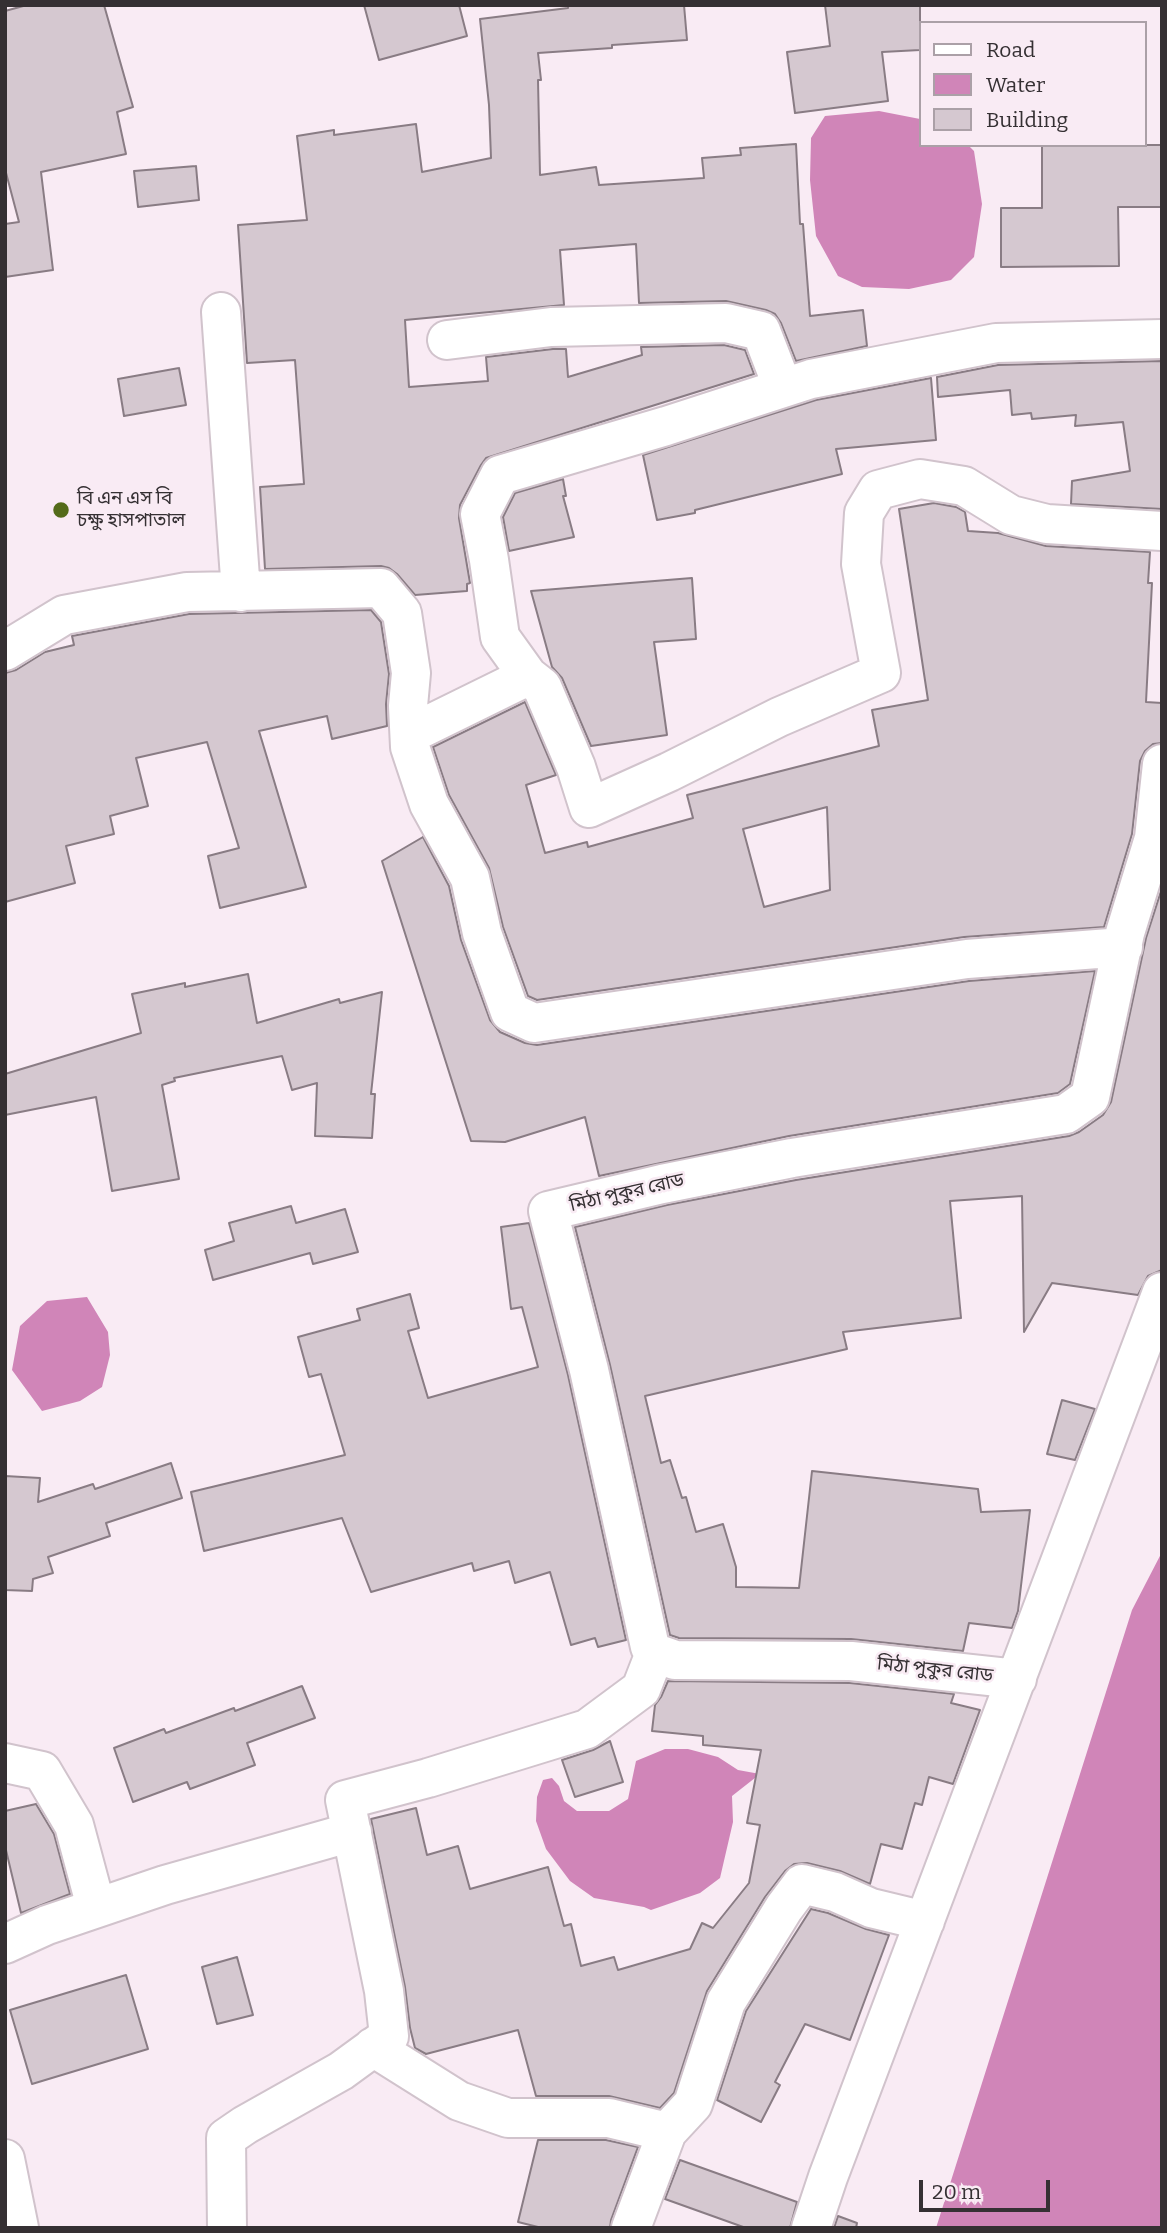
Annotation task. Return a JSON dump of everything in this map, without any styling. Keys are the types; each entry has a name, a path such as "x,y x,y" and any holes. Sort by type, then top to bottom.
{"street":[{"path":"221,312 241,592"},
{"path":"447,340 551,327 726,323 761,331 783,388"},
{"path":"1162,339 996,343 811,379 666,426 500,475 480,514 500,637 528,676 542,687 576,767 589,808 779,717 881,673 860,564 864,513 878,490 920,479 964,486 1011,515 1047,524 1162,531"},
{"path":"5,651 64,615 187,592 382,588 402,613 411,673 408,706 410,747 429,804 470,878 482,933 510,1012 534,1023 967,959 1123,947"},
{"path":"410,734 528,676"},
{"name":"মিঠা পুকুর রোড","path":"1017,1679 850,1661 675,1660 655,1653 650,1647 589,1370 548,1211 662,1184 792,1158 1066,1114 1090,1097 1123,947 1154,838 1162,764"},
{"path":"811,2228 1162,1292"},
{"path":"227,2228 226,2138 341,2071 389,2036 384,1991 345,1800 428,1778 587,1729 640,1689 655,1653"},
{"path":"5,1763 42,1772 74,1825 96,1908"},
{"path":"5,1944 47,1925 165,1885 352,1832"},
{"path":"631,2228 667,2132 693,2104 726,2002 784,1908 802,1884 835,1892 871,1908 925,1921"},
{"path":"373,2047 459,2101 508,2118 609,2118 667,2132"},
{"path":"5,2159 19,2228"}],"water":[{"path":"879,111 918,119 918,147 970,147 974,151 982,204 974,257 951,280 909,289 862,287 838,276 816,236 810,180 811,138 825,116"},
{"path":"87,1297 108,1332 110,1355 102,1387 80,1401 42,1411 12,1370 20,1326 47,1301"},
{"path":"1162,1552 1162,2228 936,2228 1132,1610"},
{"path":"665,1749 688,1749 718,1757 738,1770 760,1774 732,1796 733,1822 720,1878 700,1893 651,1910 594,1898 570,1881 546,1849 536,1821 537,1797 543,1780 552,1778 559,1786 564,1801 577,1811 609,1811 628,1799 636,1761"}],"building":[{"path":"27,5 104,5 133,107 117,112 126,154 41,172 53,270 5,277 5,224 19,222 5,169 5,11"},
{"path":"364,5 459,5 467,36 379,60"},
{"path":"568,5 684,5 687,40 538,53 541,80 538,80 540,175 596,167 599,185 704,178 702,158 741,155 740,148 796,144 800,224 803,224 810,316 863,310 867,346 796,361 781,323 775,314 766,310 726,301 639,303 636,244 560,250 564,305 405,320 409,387 488,381 486,357 553,349 566,349 568,377 642,355 641,347 724,345 745,350 754,374 486,458 460,505 459,518 470,583 467,584 467,591 415,595 397,574 381,566 265,569 260,487 304,484 295,360 247,363 238,225 307,220 297,136 334,130 334,135 416,124 422,172 491,158 489,105 480,19 568,8"},
{"path":"825,5 920,5 918,50 882,52 888,101 795,113 787,52 830,46"},
{"path":"1162,145 1162,207 1118,207 1119,266 1001,267 1001,208 1042,208 1042,147"},
{"path":"196,166 199,200 138,207 134,171"},
{"path":"1162,361 1162,509 1071,504 1072,481 1130,471 1123,422 1075,426 1076,415 1032,419 1031,413 1012,415 1010,390 938,397 937,377 998,365"},
{"path":"179,368 186,405 124,416 118,379"},
{"path":"931,378 936,440 836,449 842,474 695,510 695,513 657,520 643,455 816,400"},
{"path":"563,479 566,496 563,496 574,537 509,551 503,517 515,493"},
{"path":"934,503 956,507 965,512 968,531 998,533 1046,546 1150,552 1148,583 1152,583 1146,702 1162,703 1162,743 1153,744 1145,751 1140,761 1132,834 1104,927 964,937 537,1000 528,996 503,927 489,868 449,795 433,747 525,702 556,775 526,785 545,853 587,842 588,847 693,818 687,795 879,746 872,710 928,700 899,509","holes":["827,807 830,890 764,907 743,829"]},
{"path":"692,578 696,639 654,642 667,735 591,746 562,678 552,667 531,591"},
{"path":"371,610 381,622 389,674 387,726 332,739 327,716 259,731 306,887 220,908 208,856 239,848 207,742 136,758 148,806 110,816 114,834 66,846 75,883 5,902 5,673 16,670 45,652 74,645 72,636 189,614"},
{"path":"423,837 449,886 461,940 490,1020 500,1032 525,1043 537,1045 969,981 1095,971 1070,1084 1058,1093 789,1136 599,1176 585,1117 505,1142 471,1141 382,861"},
{"path":"1162,888 1162,1270 1148,1276 1138,1295 1052,1283 1024,1332 1022,1196 950,1201 961,1318 843,1332 847,1349 645,1396 661,1463 670,1460 682,1498 686,1497 696,1532 723,1524 736,1567 736,1587 799,1588 812,1471 978,1489 981,1512 1030,1510 1018,1611 1012,1628 969,1623 963,1651 851,1639 679,1638 670,1635 610,1365 575,1227 667,1205 796,1180 1069,1136 1079,1132 1103,1115 1111,1102 1146,938"},
{"path":"248,974 257,1023 339,999 340,1003 382,992 371,1094 375,1094 372,1138 315,1136 317,1083 292,1090 282,1056 174,1078 175,1081 162,1085 179,1179 112,1191 96,1097 5,1115 5,1074 141,1033 132,994 185,983 185,987"},
{"path":"291,1206 296,1223 345,1209 358,1252 313,1264 310,1253 213,1280 205,1250 234,1241 229,1223"},
{"path":"529,1223 568,1375 626,1640 598,1647 595,1638 571,1645 550,1572 515,1583 509,1561 474,1571 472,1563 371,1592 342,1518 204,1551 191,1492 345,1455 321,1374 309,1377 298,1337 360,1320 357,1309 410,1294 419,1328 408,1331 428,1398 538,1367 522,1307 511,1309 501,1227"},
{"path":"1062,1400 1095,1409 1075,1460 1047,1454"},
{"path":"171,1463 182,1498 106,1523 110,1536 48,1557 53,1573 33,1579 32,1591 5,1590 5,1476 40,1478 38,1502 93,1484 95,1489"},
{"path":"668,1681 850,1683 954,1694 951,1703 980,1710 953,1784 929,1777 922,1805 915,1803 902,1849 881,1844 870,1884 840,1871 807,1863 794,1864 785,1871 765,1897 707,1991 674,2093 660,2108 609,2096 536,2096 518,2030 426,2054 415,2048 371,1819 416,1808 427,1855 458,1846 470,1889 548,1867 564,1926 571,1924 581,1966 614,1957 618,1970 690,1949 702,1923 713,1928 749,1883 760,1825 747,1823 761,1750 703,1745 703,1736 652,1731 655,1705"},
{"path":"302,1686 315,1718 247,1743 255,1765 190,1789 187,1782 133,1802 114,1748 164,1729 166,1733 234,1708 235,1711"},
{"path":"610,1741 623,1782 575,1797 562,1760 593,1750"},
{"path":"36,1804 54,1834 70,1894 21,1913 5,1846 5,1811"},
{"path":"811,1909 889,1935 850,2040 805,2024 775,2082 780,2085 761,2122 717,2100 746,2011"},
{"path":"237,1957 253,2015 217,2024 202,1967"},
{"path":"126,1975 148,2049 32,2084 10,2010"},
{"path":"538,2140 606,2140 638,2147 610,2228 542,2228 518,2222"},
{"path":"680,2160 797,2202 790,2228 746,2228 665,2199"},
{"path":"838,2216 857,2223 856,2228 834,2228"}],"place":[{"name":"বি এন এস বি চক্ষু হাসপাতাল","path":"61,510"}]}
